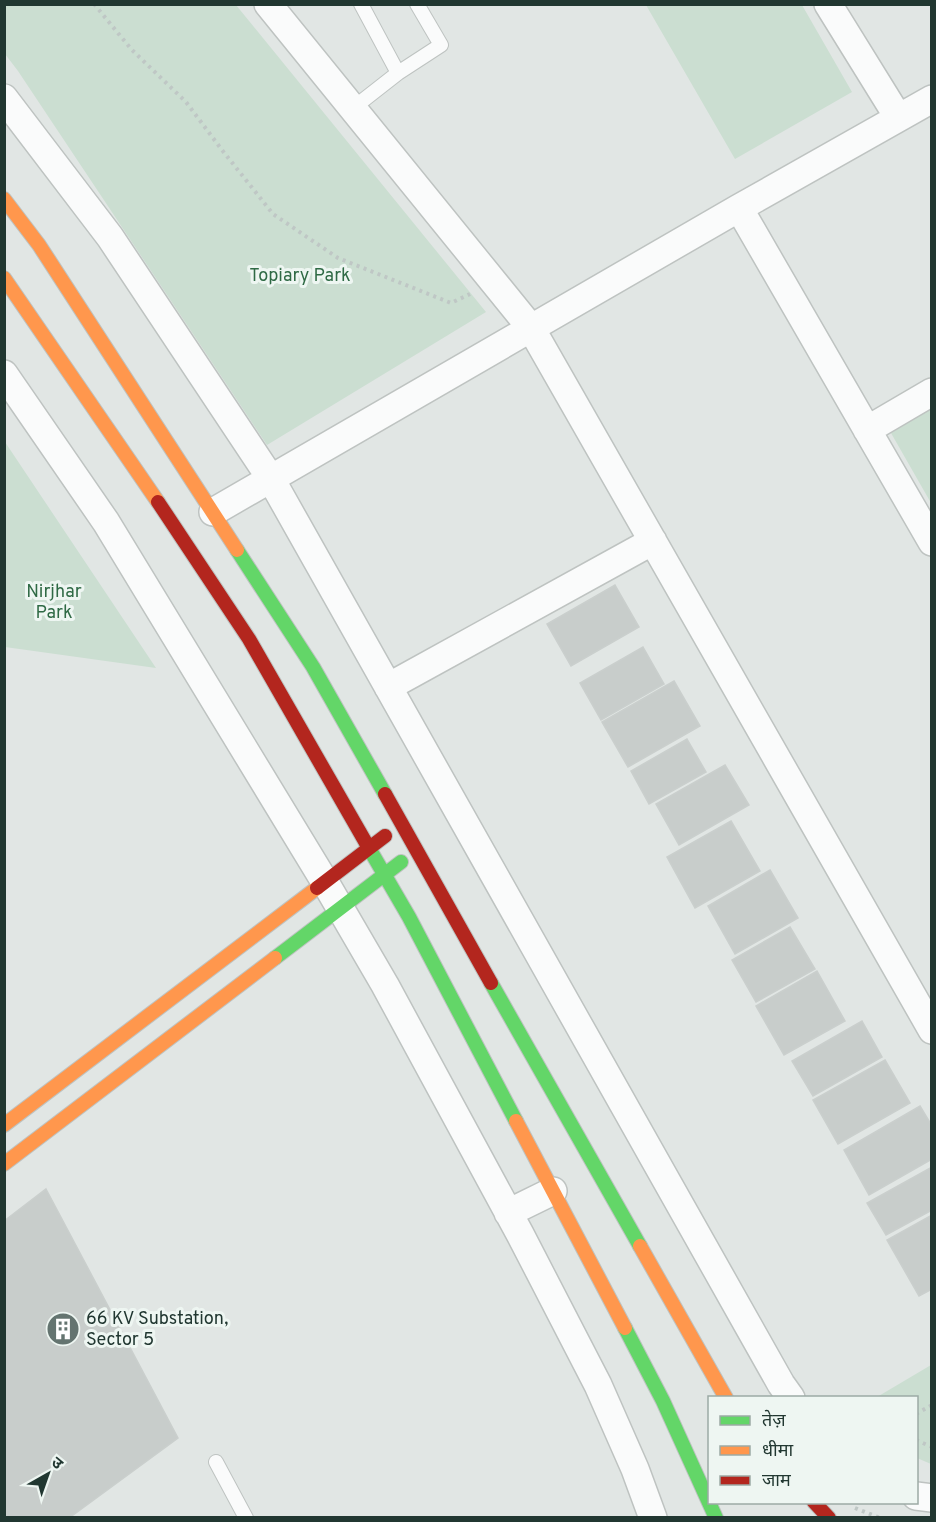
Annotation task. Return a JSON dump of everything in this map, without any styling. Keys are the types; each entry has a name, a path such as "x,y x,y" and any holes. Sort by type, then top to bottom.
{"street":[{"path":"268,4 531,328 932,1030"},
{"path":"828,4 898,117"},
{"path":"4,98 110,237 271,479 779,1393"},
{"path":"213,512 739,207 932,99"},
{"path":"4,199 39,245 313,667 725,1396"},
{"path":"739,207 932,542"},
{"path":"4,278 179,532 249,639 385,874 663,1401 708,1500"},
{"path":"4,374 106,522 341,908 385,985 598,1385 653,1518"},
{"path":"867,430 932,392"},
{"path":"388,687 653,541"},
{"path":"4,1125 402,824"},
{"path":"4,1164 416,850"},
{"path":"508,1213 553,1191"},
{"path":"710,1504 716,1518"},
{"path":"815,1504 829,1518"}],"lane":[{"path":"361,4 398,73"},
{"path":"352,109 398,73 441,45 417,4"},
{"path":"216,1462 246,1518"}],"path":[{"path":"94,4 132,50 186,102 273,213 338,258 450,303 495,283"},
{"path":"918,1413 932,1405"},
{"path":"918,1441 932,1447"},
{"path":"851,1507 880,1518"}],"green space":[{"name":"Topiary Park","path":"5,4 236,5 486,312 267,445 5,54"},
{"path":"646,5 802,5 852,92 735,159"},
{"path":"931,409 931,503 891,433"},
{"name":"Nirjhar Park","path":"5,442 156,668 5,647"},
{"path":"931,1365 931,1464 918,1458 918,1396 879,1396"}],"building":[{"path":"615,585 639,627 571,666 547,624"},
{"path":"643,647 664,684 601,720 580,683"},
{"path":"674,681 700,726 628,767 602,722"},
{"path":"687,739 706,772 649,804 631,771"},
{"path":"725,765 749,805 679,845 656,804"},
{"path":"731,821 760,871 695,908 667,857"},
{"path":"770,870 798,918 735,954 708,906"},
{"path":"790,927 815,969 756,1002 732,960"},
{"path":"817,971 845,1021 784,1055 756,1006"},
{"path":"862,1021 882,1057 813,1096 792,1061"},
{"path":"885,1060 910,1103 838,1144 813,1100"},
{"path":"920,1106 932,1126 932,1159 869,1195 844,1150"},
{"path":"932,1167 932,1210 886,1235 867,1203"},
{"name":"66 KV Substation, Sector 5","path":"46,1189 178,1438 69,1518 4,1518 4,1221"},
{"path":"932,1215 932,1289 919,1296 887,1240"}],"traffic: fast":[{"path":"237,550 313,667 385,794"},
{"path":"366,843 409,917 516,1121"},
{"path":"275,958 401,862"},
{"path":"491,983 640,1246"},
{"path":"625,1328 663,1401 708,1500"},
{"path":"710,1504 716,1518"}],"traffic: slow":[{"path":"4,199 39,245 237,550"},
{"path":"4,278 158,502"},
{"path":"4,1125 317,888"},
{"path":"4,1164 275,958"},
{"path":"516,1121 625,1328"},
{"path":"640,1246 725,1396"}],"traffic: jam":[{"path":"158,502 249,639 366,843"},
{"path":"385,794 491,983"},
{"path":"317,888 385,836"},
{"path":"816,1504 829,1518"}],"place":[{"name":"66 KV Substation, Sector 5","path":"63,1329"}]}
